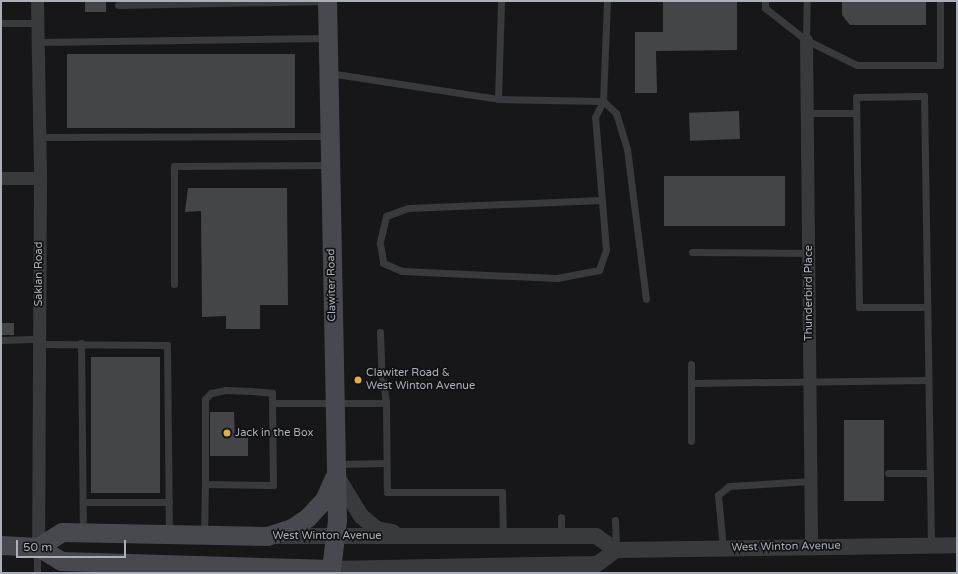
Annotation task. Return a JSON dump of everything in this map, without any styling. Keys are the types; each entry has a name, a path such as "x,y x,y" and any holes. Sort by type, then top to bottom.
{"main road":[{"name":"Clawiter Road","path":"327,1 336,469 336,537 330,571"},
{"path":"267,536 292,528 307,518 324,500 336,469"},
{"name":"West Winton Avenue","path":"38,547 62,532 267,536"},
{"path":"1,545 38,547 61,561 330,571"}],"street":[{"name":"Saklan Road","path":"37,1 40,178 38,547"},
{"name":"Thunderbird Place","path":"806,40 811,545"},
{"path":"1,178 40,178"},
{"path":"336,469 361,516 377,529 418,536"},
{"name":"West Winton Avenue","path":"267,536 596,536 616,550 811,545 957,545"},
{"path":"330,571 597,564 616,550"}],"lane":[{"path":"118,5 327,1"},
{"path":"498,99 501,1"},
{"path":"600,200 408,208 386,216 380,243 383,263 402,271 557,278 599,270 606,250 600,200 595,117 603,101 607,1"},
{"path":"765,1 765,8 806,40 857,65 940,65 940,1"},
{"path":"806,40 807,1"},
{"path":"1,23 37,23"},
{"path":"37,42 328,38"},
{"path":"328,72 498,99 603,101 616,113 626,149 646,299"},
{"path":"927,306 859,307 856,97 924,96 931,545"},
{"path":"807,113 856,113"},
{"path":"39,137 330,136"},
{"path":"174,284 174,166 330,165"},
{"path":"692,252 809,253"},
{"path":"380,332 381,370 386,403 386,492 502,492 503,536"},
{"path":"1,340 167,345 170,534"},
{"path":"81,343 83,532"},
{"path":"691,364 691,441"},
{"path":"691,383 928,380"},
{"path":"204,534 204,399 211,393 225,390 272,393 273,486 205,484"},
{"path":"272,403 386,403"},
{"path":"336,469 386,463"},
{"path":"888,474 929,473"},
{"path":"723,548 718,495 729,486 810,481"},
{"path":"83,502 169,502"},
{"path":"561,517 561,536"},
{"path":"615,520 616,550"},
{"path":"36,573 38,547"}],"building":[{"path":"85,1 106,1 106,12 85,12"},
{"path":"663,1 737,1 737,50 656,51 657,93 635,93 635,32 663,32"},
{"path":"842,1 926,1 926,25 850,25 842,15"},
{"path":"67,54 295,54 295,128 67,128"},
{"path":"739,111 740,139 690,141 689,113"},
{"path":"664,176 785,176 785,226 664,226"},
{"path":"188,188 287,188 288,305 260,305 260,329 226,329 226,316 202,317 201,211 185,212"},
{"path":"1,323 14,323 14,335 1,335"},
{"path":"91,357 160,357 160,493 91,493"},
{"path":"210,412 234,412 235,438 248,438 248,456 210,456"},
{"path":"844,420 884,420 884,501 844,501"}],"place":[{"name":"Clawiter Road & West Winton Avenue","path":"358,380"},
{"name":"Jack in the Box","path":"227,433"}]}
